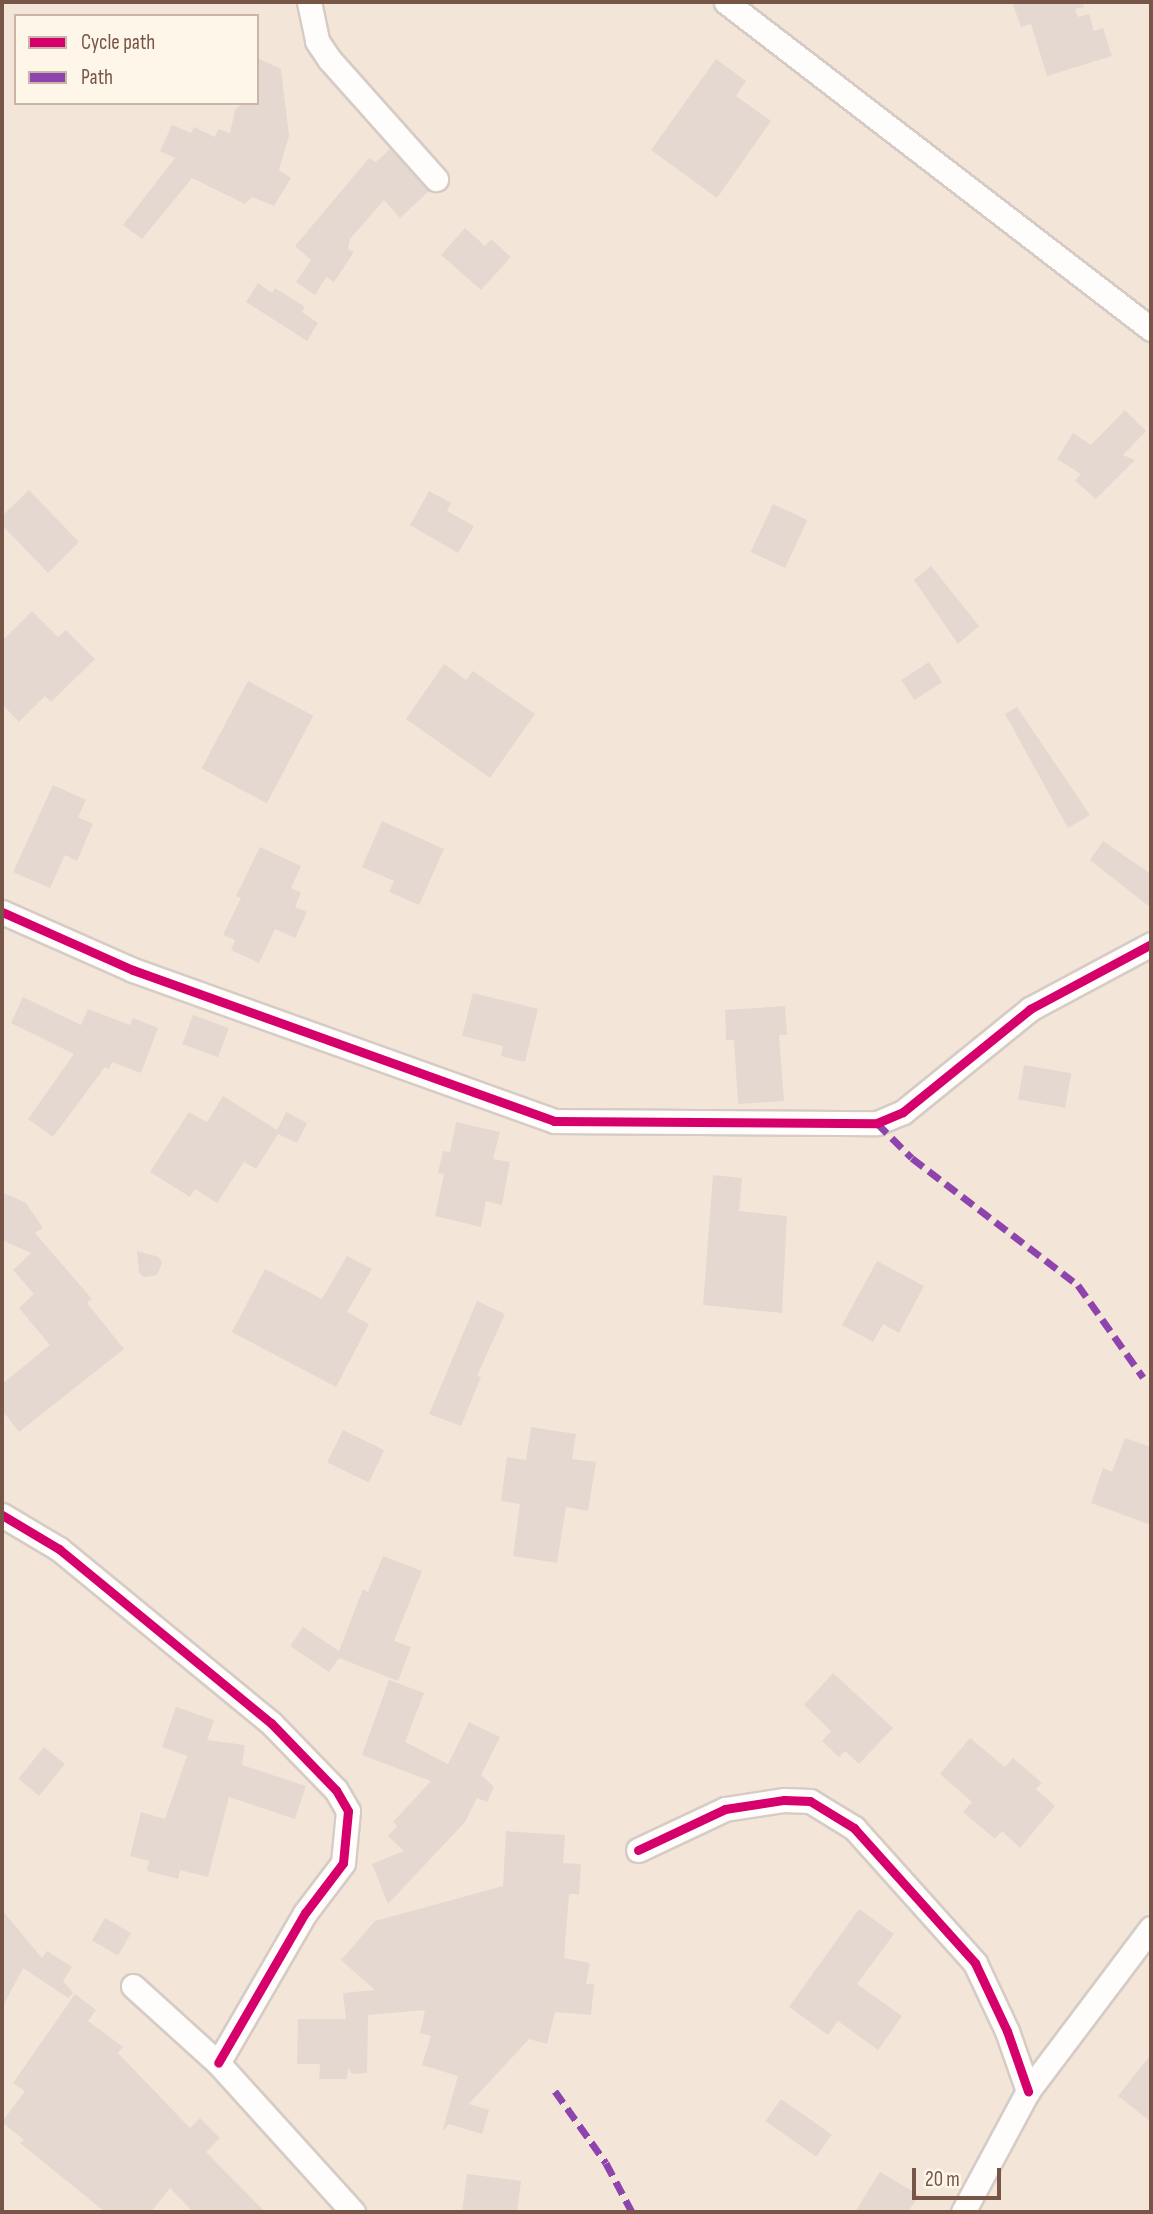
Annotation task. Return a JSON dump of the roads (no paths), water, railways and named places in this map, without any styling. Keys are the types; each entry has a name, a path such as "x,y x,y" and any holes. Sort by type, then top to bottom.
{"street":[{"path":"309,2 317,41 328,59 436,179"},
{"path":"726,2 1151,329"},
{"path":"2,912 133,970 554,1121 877,1123 903,1112 1030,1009 1151,944"},
{"path":"2,1515 59,1549 271,1723 336,1790 348,1811 343,1863 305,1913 218,2063"},
{"path":"638,1850 725,1809 784,1800 810,1801 854,1828 975,1962 1007,2031 1028,2091"},
{"path":"969,2209 1028,2091 1151,1928"},
{"path":"133,1986 218,2063 353,2212"}]}
